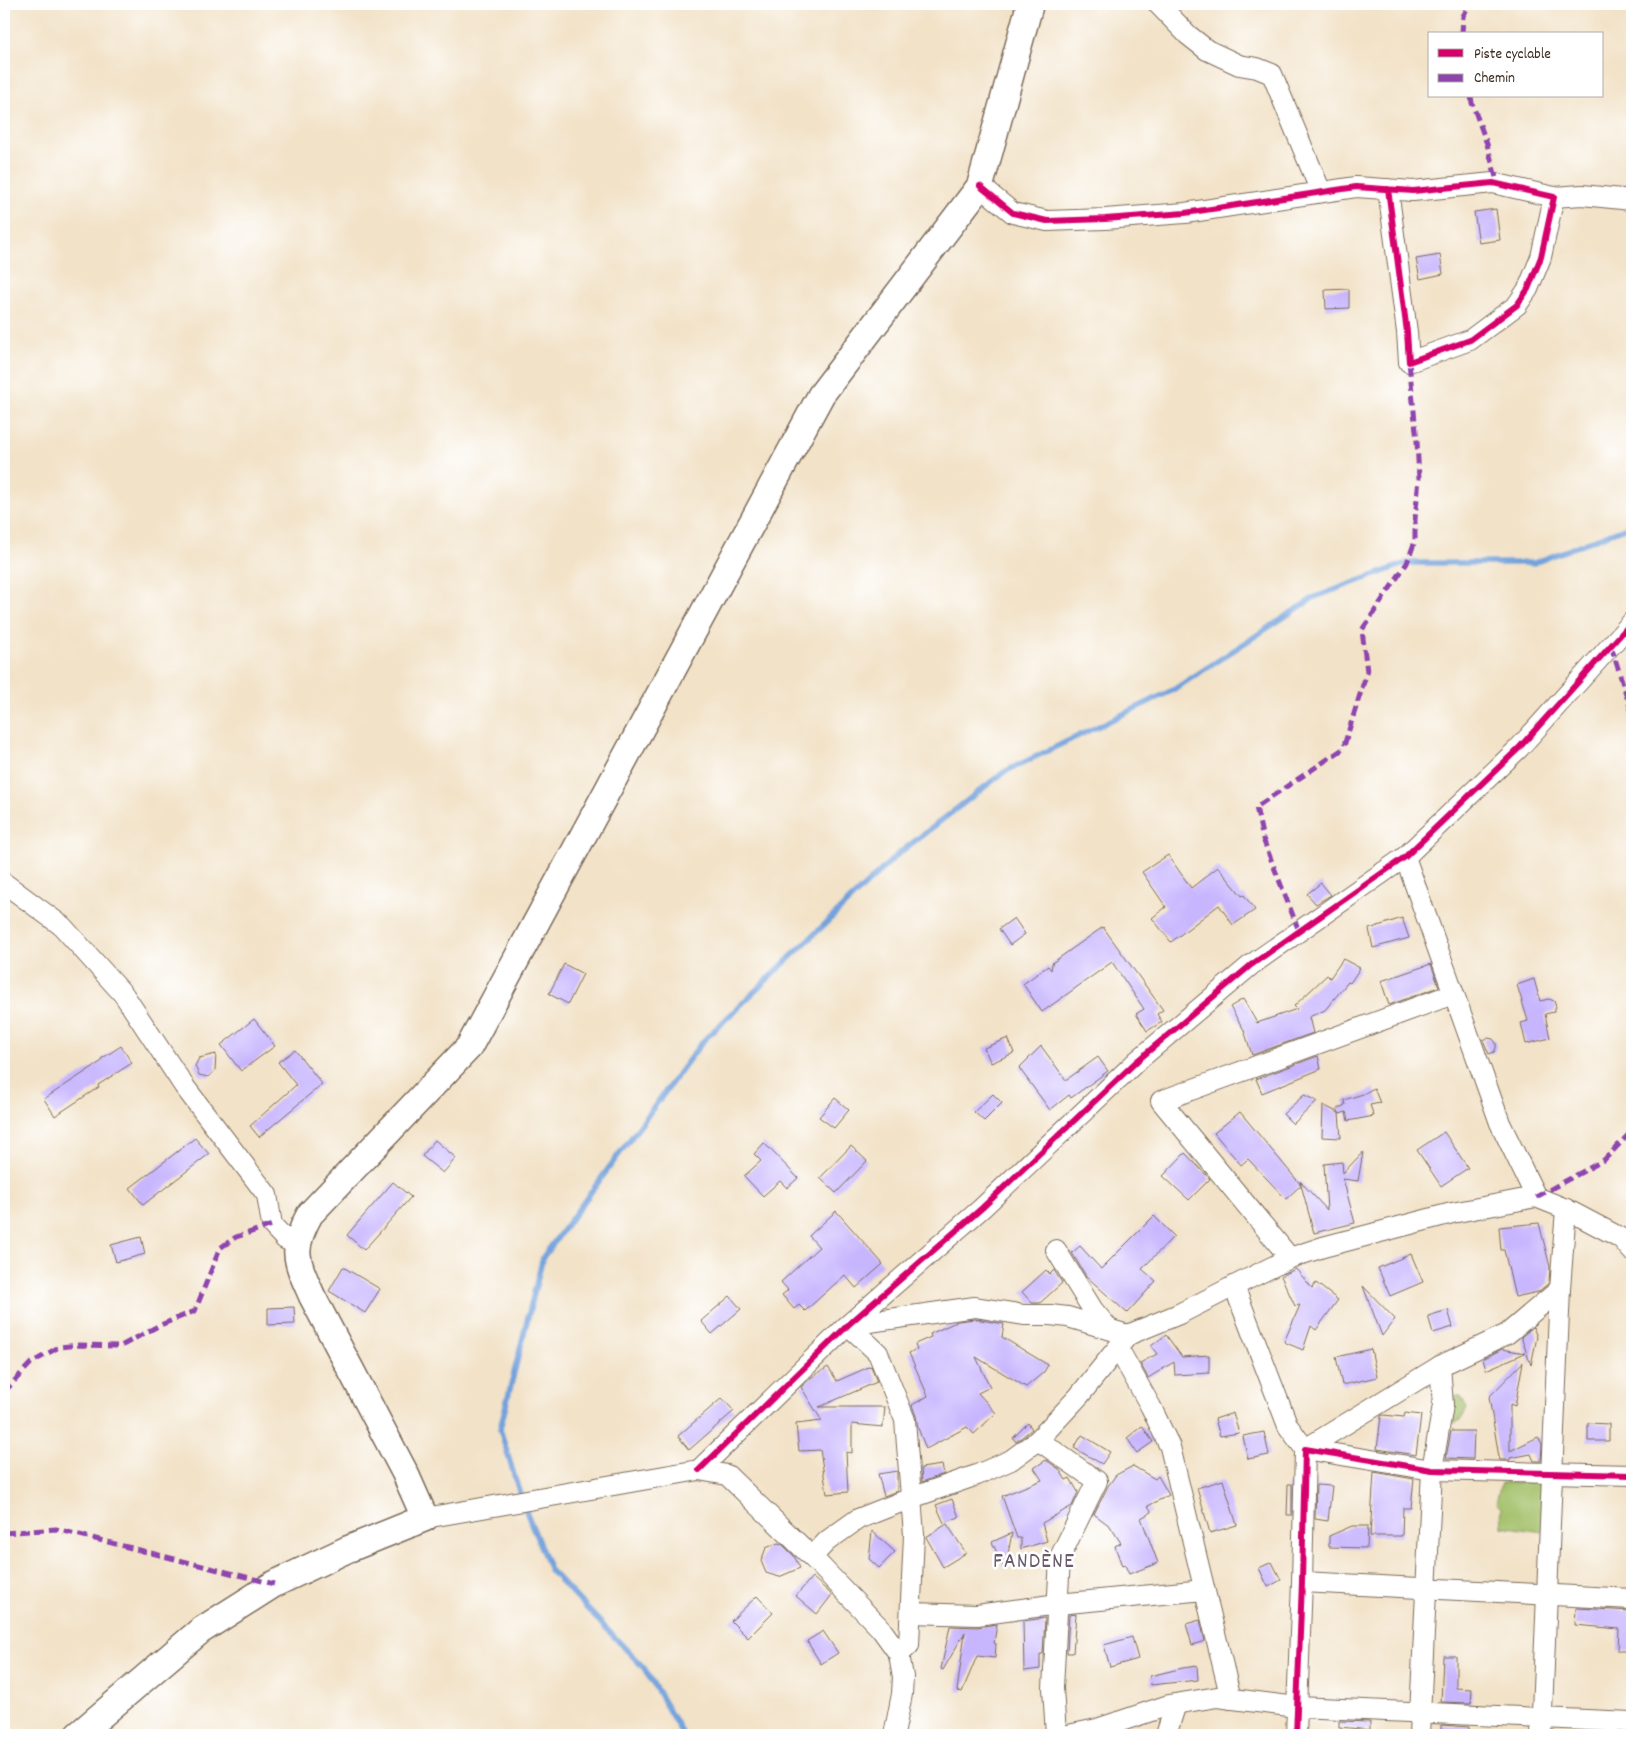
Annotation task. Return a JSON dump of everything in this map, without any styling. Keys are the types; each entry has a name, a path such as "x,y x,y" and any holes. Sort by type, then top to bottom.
{"main road":[{"path":"78,1735 200,1631 266,1590 346,1550 425,1518 405,1473 312,1296 297,1258 297,1244 301,1230 310,1214 468,1047 821,395 980,186 1030,4"}],"street":[{"path":"1158,4 1188,35 1207,50 1238,65 1257,68 1272,74 1321,192"},
{"path":"980,186 1013,213 1048,221 1185,213 1356,187 1413,191 1493,183 1554,197 1582,195 1632,200"},
{"path":"1388,189 1407,332 1409,362 1470,340 1517,305 1528,289 1541,257 1554,197"},
{"path":"699,1470 848,1326 982,1208 1137,1061 1251,965 1405,856 1519,748 1632,622"},
{"path":"1405,856 1500,1122 1536,1197"},
{"path":"4,883 62,926 124,995 184,1086 267,1195 272,1225 285,1239 297,1244"},
{"path":"1290,1258 1161,1101 1453,994"},
{"path":"812,1557 827,1541 858,1519 977,1475 1011,1460 1038,1440 1079,1396 1123,1341 1290,1258 1323,1247 1452,1213 1536,1197 1566,1209 1621,1238 1632,1251"},
{"path":"1541,1726 1560,1289 1566,1209"},
{"path":"1056,1250 1093,1310 1108,1330 1123,1341 1170,1446 1231,1699"},
{"path":"1234,1286 1288,1426 1305,1450 1296,1735"},
{"path":"1305,1450 1440,1366 1507,1334 1560,1289"},
{"path":"848,1326 975,1307 1024,1314 1068,1317 1108,1330"},
{"path":"848,1326 878,1353 905,1420 914,1535 909,1645 899,1654"},
{"path":"1419,1735 1432,1470 1443,1405 1440,1366"},
{"path":"1038,1440 1097,1482 1060,1557 1053,1688 1056,1735"},
{"path":"1305,1450 1432,1470 1632,1475"},
{"path":"425,1518 699,1470 727,1475 812,1557 882,1630 899,1654 903,1677 902,1694 894,1735"},
{"path":"1302,1582 1426,1590 1632,1599"},
{"path":"910,1613 977,1616 1058,1604 1204,1590"},
{"path":"1068,1735 1097,1729 1176,1704 1217,1697 1297,1707 1420,1712 1541,1726 1632,1722"},
{"path":"1166,1735 1176,1704"}],"green space":[{"path":"1450,1396 1461,1396 1467,1408 1461,1420 1454,1423 1448,1413"},
{"path":"1550,1482 1543,1532 1502,1526 1501,1508 1496,1503 1501,1483"}],"building":[{"path":"1496,209 1500,240 1479,243 1474,212"},
{"path":"1440,255 1443,274 1420,279 1416,259"},
{"path":"1349,289 1349,308 1326,309 1325,290"},
{"path":"1168,855 1191,888 1218,867 1255,910 1233,925 1219,905 1171,942 1152,918 1166,907 1142,872"},
{"path":"1321,883 1331,895 1316,904 1307,894"},
{"path":"1014,918 1025,934 1010,945 999,929"},
{"path":"1402,918 1409,938 1373,948 1369,929"},
{"path":"1103,927 1163,1010 1157,1014 1162,1022 1147,1031 1136,1014 1144,1009 1112,962 1042,1012 1023,984 1048,966 1051,970 1052,963"},
{"path":"1343,959 1360,968 1350,983 1348,982 1325,1010 1309,1017 1313,1033 1252,1055 1244,1030 1230,1007 1243,999 1257,1023 1297,1009 1294,1006 1327,975 1330,978"},
{"path":"564,964 583,974 568,1004 549,994"},
{"path":"1431,964 1439,987 1389,1005 1381,981"},
{"path":"1534,979 1540,1001 1549,999 1554,1001 1556,1007 1554,1012 1545,1014 1550,1038 1526,1044 1521,1023 1528,1021 1517,985"},
{"path":"254,1019 275,1046 241,1071 221,1045"},
{"path":"1008,1038 1014,1053 991,1063 984,1048"},
{"path":"1493,1039 1496,1043 1494,1052 1489,1054 1483,1040"},
{"path":"121,1046 132,1063 55,1116 44,1099 102,1061 101,1059"},
{"path":"1041,1046 1066,1080 1098,1057 1108,1071 1071,1098 1069,1095 1050,1110 1019,1068"},
{"path":"295,1050 322,1084 259,1137 250,1126 296,1085 278,1062"},
{"path":"216,1054 215,1071 208,1077 199,1075 195,1066 199,1058"},
{"path":"1318,1056 1321,1069 1262,1093 1256,1079"},
{"path":"1374,1088 1380,1103 1370,1105 1374,1116 1348,1121 1346,1112 1340,1114 1337,1109 1345,1105 1344,1100"},
{"path":"993,1094 1002,1103 984,1121 974,1112"},
{"path":"1304,1095 1317,1101 1293,1124 1283,1114"},
{"path":"835,1098 849,1110 834,1128 819,1117"},
{"path":"1323,1105 1339,1113 1341,1138 1322,1137"},
{"path":"1240,1112 1301,1185 1286,1199 1248,1159 1241,1165 1214,1133"},
{"path":"1444,1132 1468,1168 1441,1186 1417,1150"},
{"path":"195,1138 209,1154 143,1205 130,1188"},
{"path":"435,1140 456,1158 443,1173 422,1156"},
{"path":"764,1143 798,1178 787,1188 780,1181 763,1196 744,1176 761,1161 754,1154"},
{"path":"851,1146 867,1161 836,1193 820,1178"},
{"path":"1363,1152 1358,1181 1343,1179 1355,1223 1314,1233 1300,1181 1327,1210 1324,1164 1342,1162 1343,1173"},
{"path":"1185,1153 1210,1179 1189,1200 1163,1176"},
{"path":"393,1182 411,1197 364,1250 347,1235"},
{"path":"836,1211 883,1264 856,1288 845,1275 805,1311 799,1305 794,1309 782,1295 788,1290 781,1282 819,1247 809,1236"},
{"path":"1154,1216 1174,1236 1142,1269 1156,1281 1127,1313 1086,1276 1072,1253 1080,1246 1101,1269"},
{"path":"1539,1223 1550,1267 1549,1283 1538,1292 1515,1297 1504,1250 1501,1250 1499,1227"},
{"path":"141,1237 145,1254 116,1262 111,1245"},
{"path":"1411,1254 1423,1282 1390,1296 1378,1268"},
{"path":"343,1267 380,1289 365,1313 329,1291"},
{"path":"1296,1269 1312,1288 1316,1283 1338,1300 1316,1330 1311,1326 1303,1350 1284,1342 1300,1305 1295,1306 1281,1276"},
{"path":"1046,1270 1050,1274 1054,1270 1062,1283 1040,1303 1032,1303 1022,1292"},
{"path":"1363,1286 1395,1319 1382,1336"},
{"path":"730,1296 741,1309 712,1334 701,1321"},
{"path":"294,1307 295,1324 268,1325 268,1308"},
{"path":"1448,1310 1453,1327 1433,1333 1428,1316"},
{"path":"975,1319 1004,1324 1002,1337 1048,1365 1044,1372 1026,1387 976,1357 990,1387 978,1393 996,1413 974,1434 967,1427 926,1449 912,1405 928,1396 909,1353 917,1349 915,1344 931,1337 930,1334 958,1321"},
{"path":"1533,1327 1537,1337 1531,1365 1521,1337"},
{"path":"1166,1335 1182,1357 1209,1355 1209,1373 1175,1375 1174,1362 1148,1378 1140,1363 1157,1354 1151,1346"},
{"path":"1371,1349 1377,1377 1342,1385 1336,1357"},
{"path":"1502,1349 1525,1353 1486,1370 1483,1359"},
{"path":"1523,1362 1515,1406 1510,1404 1510,1451 1538,1437 1542,1444 1541,1461 1534,1461 1531,1454 1510,1458 1510,1460 1500,1460 1489,1397"},
{"path":"871,1366 877,1382 819,1407 885,1407 883,1427 852,1424 852,1453 846,1452 848,1492 827,1494 820,1450 799,1451 796,1424 822,1421 801,1387 828,1367 837,1381"},
{"path":"722,1398 734,1411 689,1450 678,1436"},
{"path":"1233,1413 1239,1433 1220,1436 1215,1419"},
{"path":"1405,1413 1421,1415 1416,1455 1377,1449 1381,1416 1404,1417"},
{"path":"1028,1423 1032,1429 1016,1442 1013,1438"},
{"path":"1588,1423 1609,1424 1609,1441 1588,1441"},
{"path":"1142,1426 1153,1442 1137,1453 1127,1438"},
{"path":"1451,1431 1474,1431 1473,1459 1446,1458"},
{"path":"1264,1432 1269,1455 1248,1459 1243,1436"},
{"path":"1082,1435 1110,1452 1102,1464 1074,1448"},
{"path":"1046,1460 1059,1469 1066,1480 1070,1478 1078,1492 1072,1506 1042,1523 1047,1541 1021,1549 1021,1538 1017,1538 1002,1496 1042,1480 1034,1468"},
{"path":"942,1465 944,1474 922,1482 921,1468"},
{"path":"1133,1466 1155,1479 1158,1476 1169,1495 1148,1506 1152,1512 1141,1518 1158,1563 1129,1574 1125,1565 1122,1566 1115,1546 1121,1543 1110,1526 1094,1514 1108,1486 1116,1475"},
{"path":"897,1471 897,1491 884,1496 878,1474"},
{"path":"1374,1472 1414,1479 1411,1508 1403,1508 1402,1536 1370,1536"},
{"path":"1223,1480 1237,1525 1210,1533 1197,1488"},
{"path":"1288,1484 1292,1484 1292,1515 1287,1515"},
{"path":"1316,1485 1332,1486 1328,1521 1315,1519"},
{"path":"952,1499 959,1517 944,1523 936,1505"},
{"path":"947,1524 966,1553 943,1567 926,1537"},
{"path":"1352,1526 1368,1526 1367,1548 1329,1547 1329,1536"},
{"path":"872,1531 895,1552 879,1568 869,1559"},
{"path":"1012,1533 1005,1570 992,1542"},
{"path":"778,1543 782,1544 794,1556 800,1568 779,1577 766,1573 761,1561 766,1548"},
{"path":"1272,1562 1281,1580 1268,1587 1259,1568"},
{"path":"812,1577 832,1595 817,1614 796,1596"},
{"path":"757,1596 773,1613 748,1638 731,1621"},
{"path":"1576,1608 1632,1611 1632,1651 1618,1651 1619,1629 1575,1625"},
{"path":"1076,1614 1073,1653 1067,1653 1069,1615"},
{"path":"1045,1618 1043,1654 1040,1654 1040,1669 1024,1671 1023,1621"},
{"path":"1200,1620 1205,1641 1192,1645 1186,1624"},
{"path":"997,1624 994,1643 996,1644 995,1658 977,1656 962,1692 957,1691 965,1632 943,1670 941,1669 950,1626 977,1627"},
{"path":"823,1631 838,1653 821,1664 807,1641"},
{"path":"1132,1637 1138,1659 1110,1667 1104,1645"},
{"path":"1443,1656 1456,1656 1456,1688 1472,1689 1471,1703 1441,1702"},
{"path":"1197,1666 1198,1680 1151,1685 1150,1676"},
{"path":"1339,1721 1370,1722 1370,1730 1339,1727"},
{"path":"1441,1725 1469,1727 1468,1735 1441,1735"}],"waterway":[{"path":"683,1735 644,1668 550,1570 522,1501 500,1429 543,1257 702,1042 898,854 1004,772 1173,690 1315,597 1407,563 1534,563 1632,525"}],"marked path":[{"path":"1462,32 1463,16 1470,4"},
{"path":"1471,98 1487,144 1498,185"},
{"path":"1299,931 1263,839 1256,807 1343,749 1367,672 1362,630 1407,563 1415,541 1419,479 1409,362"},
{"path":"1611,646 1632,713"},
{"path":"1536,1197 1604,1160 1632,1131"},
{"path":"4,1392 31,1363 59,1347 79,1345 121,1346 158,1326 195,1311 220,1248 236,1237 272,1225"},
{"path":"4,1533 56,1529 274,1584"}],"cycle path":[{"path":"980,186 1013,213 1047,221 1185,213 1356,187 1413,191 1493,183 1554,197 1541,257 1528,289 1517,305 1470,340 1409,362 1407,332 1388,189"},
{"path":"699,1470 848,1325 982,1208 1137,1061 1251,965 1405,857 1519,748 1632,622"},
{"path":"1296,1735 1305,1449 1432,1470 1632,1475"}],"district":[{"name":"FANDÈNE","path":"1034,1562"}]}
